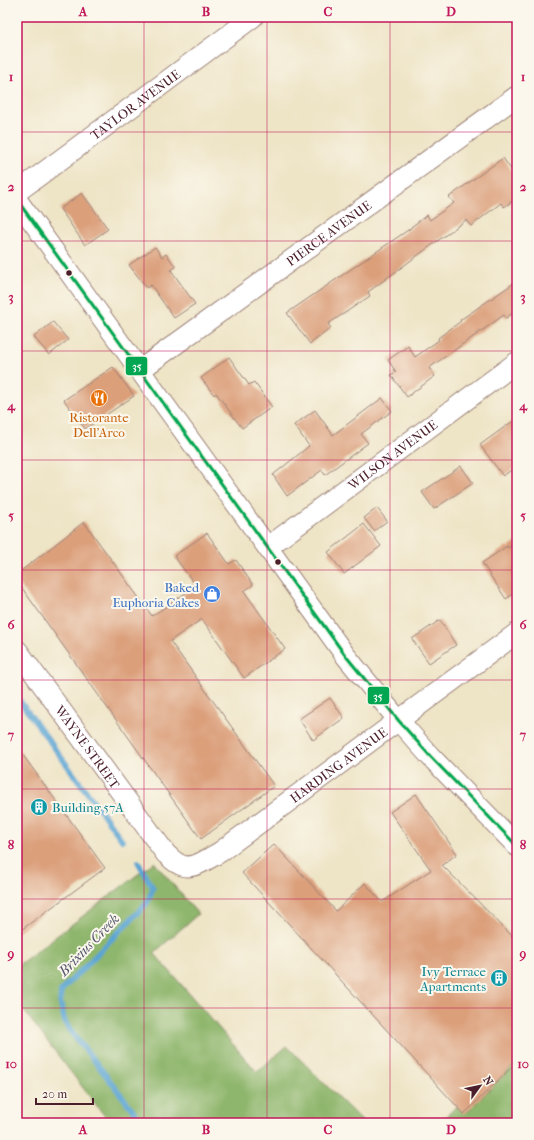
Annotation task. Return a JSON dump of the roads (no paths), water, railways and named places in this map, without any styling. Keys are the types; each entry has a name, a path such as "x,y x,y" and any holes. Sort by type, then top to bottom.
{"street":[{"name":"TAYLOR AVENUE","path":"17,192 253,17"},
{"name":"PIERCE AVENUE","path":"140,370 517,96"},
{"path":"17,200 345,654 440,767 517,846"},
{"name":"WILSON AVENUE","path":"268,547 517,362"},
{"name":"HARDING AVENUE","path":"197,865 220,852 517,633"},
{"name":"WAYNE STREET","path":"17,650 166,854 180,865 197,865"}],"waterway":[{"name":"Brixius Creek","path":"17,697 122,840"},
{"name":"Brixius Creek","path":"138,862 153,888 147,903 61,991 60,1002 65,1022 74,1036 143,1123"}],"place":[{"name":"Ristorante Dell’Arco","path":"99,398"},
{"name":"Baked Euphoria Cakes","path":"212,594"},
{"name":"Building 57A","path":"39,807"},
{"name":"Ivy Terrace Apartments","path":"499,978"}]}
